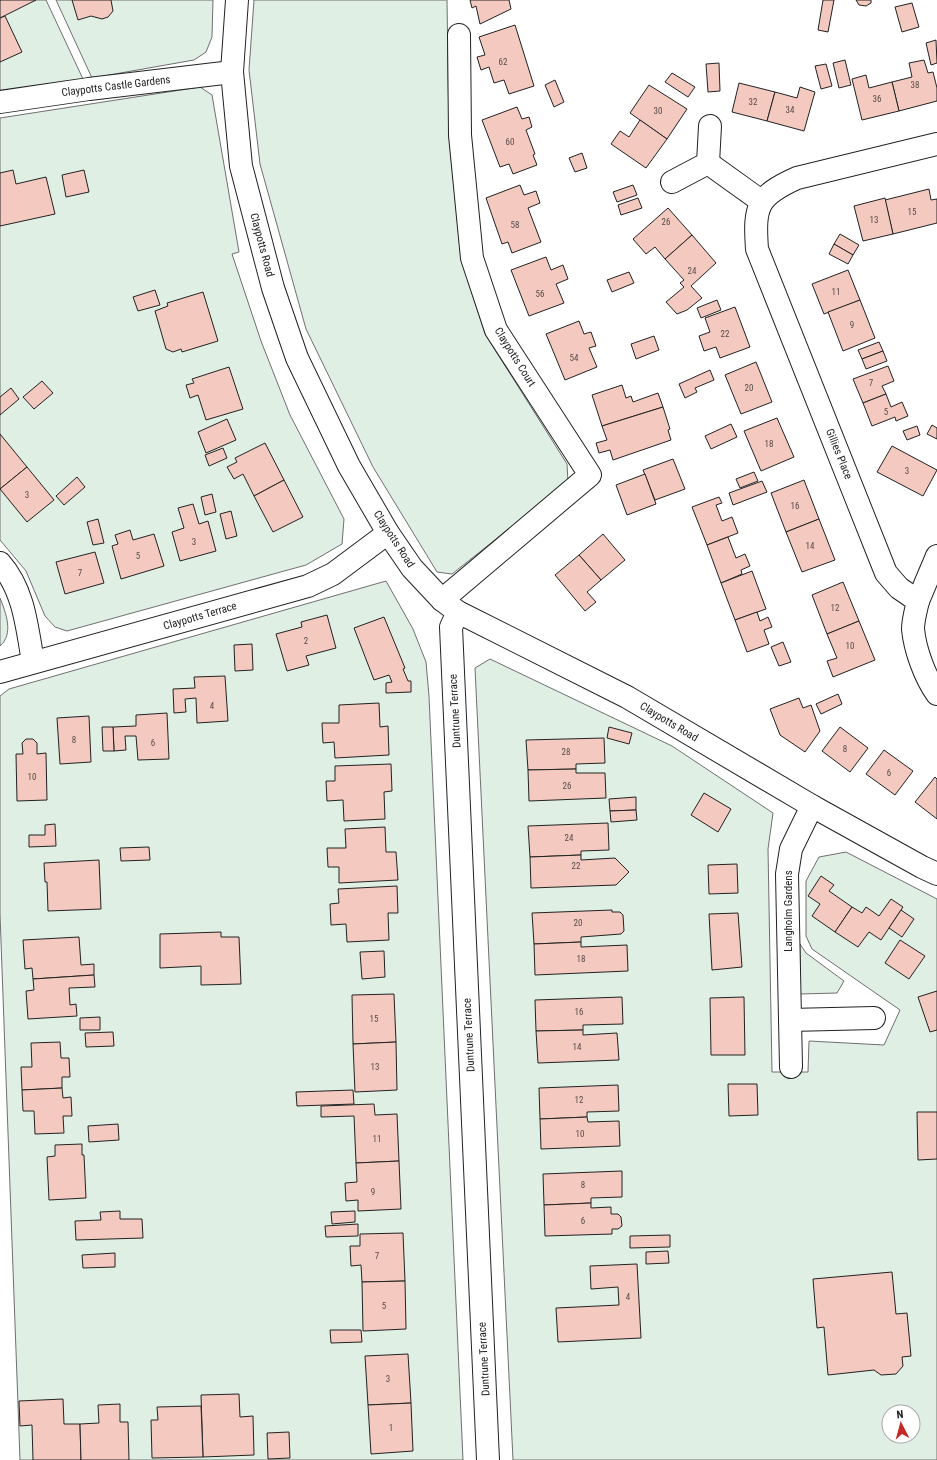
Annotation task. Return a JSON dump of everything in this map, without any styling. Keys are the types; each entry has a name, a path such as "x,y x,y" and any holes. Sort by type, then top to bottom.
{"street":[{"name":"Claypotts Road","path":"237,0 232,72 241,166 273,288 296,358 349,466 388,533 412,568 450,606 628,697 812,806 937,874"},
{"name":"Claypotts Court","path":"450,606 590,475 496,330 472,258 460,135 459,35"},
{"name":"Claypotts Castle Gardens","path":"0,102 89,89 232,72"},
{"path":"708,163 710,126"},
{"path":"708,163 761,201 776,187 797,178 937,144"},
{"path":"672,182 708,163"},
{"name":"Gillies Place","path":"761,201 755,223 757,250 886,573 899,588 918,601"},
{"name":"Claypotts Terrace","path":"0,672 308,586 333,574 388,533"},
{"path":"937,556 918,601 913,629 919,656 932,687 937,694"},
{"path":"0,562 10,574 23,606 33,662"},
{"name":"Duntrune Terrace","path":"450,606 488,1460"},
{"name":"Langholm Gardens","path":"791,1067 787,874 791,849 812,806"},
{"path":"790,1020 874,1018"}],"green space":[{"path":"0,0 46,0 83,79 0,91"},
{"path":"56,0 213,0 212,37 206,52 194,60 92,78"},
{"path":"254,0 447,0 449,135 461,259 485,334 567,464 568,482 452,574 437,572 373,467 306,329 260,164 249,70"},
{"path":"200,87 212,95 239,252 232,254 261,341 290,415 344,519 342,544 306,565 67,631 55,627 45,616 26,571 0,540 0,118"},
{"path":"386,581 413,629 426,662 429,696 463,1460 20,1460 0,914 0,696 9,689"},
{"path":"0,598 8,623 8,629 7,636 0,646"},
{"path":"490,659 672,746 773,813 768,849 772,1072 808,1072 809,1041 884,1045 900,1010 812,949 806,936 806,881 819,857 846,852 937,899 937,1460 513,1460 475,668"},
{"path":"800,944 806,953 844,981 837,993 800,994"}],"building":[{"path":"0,0 36,0 0,18"},
{"path":"72,0 111,0 113,11 108,17 102,19 91,16 78,20"},
{"path":"470,0 509,0 511,9 480,24 476,6 472,8"},
{"path":"823,0 834,0 828,32 818,30"},
{"path":"856,0 871,0 871,3 866,6 859,5"},
{"path":"912,3 919,27 902,32 895,7"},
{"path":"5,16 22,52 0,62 0,18"},
{"path":"515,25 534,86 509,94 504,80 494,83 489,67 481,70 477,57 485,55 479,37"},
{"path":"936,40 937,63 931,65 926,43"},
{"path":"845,60 851,85 839,88 833,63"},
{"path":"924,60 928,73 933,72 937,88 937,101 899,111 892,82 912,77 909,63"},
{"path":"719,63 720,91 708,92 706,64"},
{"path":"826,64 832,86 821,89 815,66"},
{"path":"672,73 695,87 688,97 665,82"},
{"path":"866,75 869,88 892,82 899,111 862,120 852,79"},
{"path":"555,80 564,102 554,107 545,85"},
{"path":"739,83 775,92 767,121 732,112"},
{"path":"649,85 687,109 667,139 630,113"},
{"path":"800,87 815,92 804,131 767,121 775,92 797,98"},
{"path":"517,107 522,119 529,117 532,127 526,130 535,154 533,155 537,165 513,174 509,164 500,167 482,120"},
{"path":"640,120 667,139 646,168 611,144 620,131 629,137"},
{"path":"582,153 587,168 575,172 569,158"},
{"path":"13,170 16,184 46,177 55,214 0,226 0,173"},
{"path":"84,170 89,192 66,197 62,175"},
{"path":"520,185 524,195 536,191 540,203 528,208 541,242 512,253 508,242 502,244 486,198"},
{"path":"633,185 637,195 617,202 613,192"},
{"path":"929,189 931,200 937,199 937,223 893,234 885,200"},
{"path":"638,198 642,208 621,215 618,205"},
{"path":"885,198 893,234 863,241 854,206"},
{"path":"668,208 692,235 665,259 655,247 646,254 633,239"},
{"path":"840,234 859,245 853,255 834,244"},
{"path":"692,235 716,263 691,286 702,298 687,310 677,314 666,302 684,287 680,283 684,280 665,259"},
{"path":"834,244 853,255 848,264 829,254"},
{"path":"546,257 551,270 563,265 568,279 556,284 564,303 529,316 511,270"},
{"path":"848,270 860,300 824,314 812,284"},
{"path":"629,272 634,283 612,292 607,280"},
{"path":"155,290 160,305 138,311 133,297"},
{"path":"203,292 218,341 182,352 181,349 173,352 166,349 155,311 168,306 167,303"},
{"path":"717,300 721,310 701,318 697,308"},
{"path":"860,300 875,338 843,351 828,312"},
{"path":"735,307 750,347 720,358 716,347 704,351 699,336 710,332 705,318"},
{"path":"579,321 584,334 591,332 596,346 589,348 597,367 565,380 546,334"},
{"path":"654,336 659,350 636,359 631,344"},
{"path":"879,342 883,351 862,359 858,350"},
{"path":"883,351 887,361 866,369 862,359"},
{"path":"756,362 772,402 741,414 725,375"},
{"path":"888,366 894,381 882,386 886,394 863,403 853,379"},
{"path":"229,367 243,409 206,420 198,395 190,398 186,385 194,383 192,379"},
{"path":"710,370 714,380 695,388 697,392 685,398 679,384"},
{"path":"42,381 53,393 34,409 23,397"},
{"path":"622,385 626,398 631,396 633,402 658,393 663,407 602,426 592,395"},
{"path":"11,388 19,399 0,415 0,397"},
{"path":"886,394 891,407 902,402 908,416 896,421 895,417 872,426 863,403"},
{"path":"663,407 670,429 668,430 671,440 613,460 610,450 599,453 596,443 607,440 602,426"},
{"path":"777,418 794,457 761,471 744,431"},
{"path":"227,419 236,440 206,453 198,432"},
{"path":"731,424 737,437 711,449 705,436"},
{"path":"932,425 937,428 937,439 927,434"},
{"path":"917,426 920,435 907,440 903,431"},
{"path":"0,434 27,467 0,489"},
{"path":"265,443 284,480 254,496 243,474 234,479 227,467 237,462 235,458"},
{"path":"892,446 937,470 923,496 877,472"},
{"path":"223,448 227,458 209,466 205,455"},
{"path":"673,459 685,489 655,500 643,470"},
{"path":"27,467 54,500 27,522 0,489"},
{"path":"754,472 758,481 740,488 736,479"},
{"path":"645,474 656,504 627,515 616,485"},
{"path":"77,477 85,487 64,505 56,496"},
{"path":"284,480 303,517 273,532 254,496"},
{"path":"804,480 819,519 786,532 771,493"},
{"path":"762,481 767,492 733,505 729,493"},
{"path":"212,494 216,512 205,515 201,497"},
{"path":"719,497 722,503 716,505 722,521 732,517 738,533 707,545 692,507"},
{"path":"193,504 199,524 208,521 216,551 180,561 172,532 184,528 178,508"},
{"path":"231,511 237,536 226,539 220,514"},
{"path":"98,519 104,543 93,545 87,522"},
{"path":"819,519 835,560 802,572 786,532"},
{"path":"130,530 133,540 154,534 164,566 121,579 112,546 118,544 115,535"},
{"path":"603,534 625,560 601,580 579,555"},
{"path":"728,537 736,558 745,554 750,566 741,570 742,574 721,583 707,545"},
{"path":"95,552 104,583 65,594 56,562"},
{"path":"579,555 601,580 587,592 596,602 585,611 555,575"},
{"path":"752,571 766,609 735,620 721,583"},
{"path":"843,582 859,621 827,634 812,595"},
{"path":"757,612 760,621 768,617 772,627 764,630 769,644 747,652 735,620"},
{"path":"327,615 336,648 306,656 309,665 287,671 276,634 302,627 301,622"},
{"path":"384,617 405,668 403,669 408,681 411,681 411,692 386,693 386,683 392,682 389,675 374,680 354,628"},
{"path":"859,621 875,660 833,677 827,661 837,658 827,634"},
{"path":"783,642 791,662 779,666 771,647"},
{"path":"252,644 253,670 235,671 234,645"},
{"path":"225,676 228,721 197,723 196,698 185,699 186,712 174,713 173,689 195,688 194,677"},
{"path":"838,694 842,704 821,714 816,704"},
{"path":"799,698 803,708 811,705 820,731 805,752 780,735 770,709"},
{"path":"379,703 380,727 388,726 389,755 335,758 334,742 323,743 322,723 339,723 339,705"},
{"path":"167,713 169,759 138,760 136,736 125,736 126,750 114,751 113,727 136,726 136,715"},
{"path":"89,716 91,762 60,764 57,718"},
{"path":"102,727 113,727 114,751 103,751"},
{"path":"609,727 632,733 629,744 607,738"},
{"path":"840,727 868,748 850,772 822,751"},
{"path":"604,738 605,763 576,764 576,769 528,770 526,740"},
{"path":"26,739 33,739 37,743 37,754 46,753 47,800 17,801 16,754 23,754 22,743"},
{"path":"884,750 913,771 895,795 866,774"},
{"path":"391,764 392,791 384,792 385,819 344,821 343,800 327,801 326,781 335,781 335,766"},
{"path":"576,769 576,773 605,773 606,798 529,801 528,770"},
{"path":"935,777 937,779 937,819 915,802"},
{"path":"704,793 731,809 718,832 691,815"},
{"path":"636,797 636,810 610,811 609,799"},
{"path":"636,810 637,820 611,822 610,811"},
{"path":"608,823 609,850 581,851 581,855 530,857 528,826"},
{"path":"55,824 56,846 29,847 29,835 45,835 45,825"},
{"path":"385,827 386,852 396,852 398,880 339,883 339,867 328,867 327,848 346,848 345,829"},
{"path":"149,847 150,860 121,861 120,848"},
{"path":"581,855 581,860 615,858 629,872 616,885 531,888 530,857"},
{"path":"99,860 101,909 48,911 47,882 45,882 44,863"},
{"path":"737,864 738,893 709,894 708,865"},
{"path":"821,876 834,885 829,891 852,907 835,932 812,916 820,904 808,896"},
{"path":"397,886 398,913 388,913 389,940 347,942 346,924 331,925 330,904 339,903 338,889"},
{"path":"891,899 903,907 881,940 869,932 858,947 835,932 852,907 862,913 866,907 879,916"},
{"path":"612,910 612,912 620,912 623,915 624,931 621,934 581,937 581,942 534,944 532,913"},
{"path":"901,910 914,919 902,937 889,928"},
{"path":"738,913 742,967 712,970 709,914"},
{"path":"221,932 221,937 239,937 241,984 201,985 201,966 160,968 160,934"},
{"path":"79,937 81,965 94,964 94,975 33,979 32,968 25,969 23,940"},
{"path":"900,940 925,956 909,979 885,963"},
{"path":"581,942 581,947 627,945 628,971 535,975 534,944"},
{"path":"384,951 385,977 362,979 360,952"},
{"path":"94,975 95,987 69,988 70,1005 76,1004 77,1016 28,1019 26,991 34,990 33,979"},
{"path":"937,991 937,1030 930,1032 918,997"},
{"path":"394,994 396,1042 353,1044 352,995"},
{"path":"622,997 623,1024 583,1025 583,1030 536,1031 535,1000"},
{"path":"744,997 745,1055 711,1055 710,998"},
{"path":"100,1017 100,1030 80,1030 80,1018"},
{"path":"583,1030 583,1035 617,1033 619,1060 538,1063 536,1031"},
{"path":"113,1032 114,1046 86,1047 85,1033"},
{"path":"60,1042 61,1058 69,1058 70,1077 62,1077 62,1088 22,1090 21,1067 32,1067 31,1043"},
{"path":"396,1042 397,1090 355,1092 353,1044"},
{"path":"728,1084 757,1084 758,1115 729,1116"},
{"path":"618,1085 619,1111 587,1112 587,1117 540,1119 539,1088"},
{"path":"62,1088 63,1098 71,1097 72,1116 63,1116 64,1133 35,1134 34,1111 23,1111 22,1090"},
{"path":"353,1090 354,1104 297,1106 296,1092"},
{"path":"374,1104 375,1115 397,1114 399,1161 356,1163 354,1116 321,1117 321,1106"},
{"path":"917,1112 937,1112 937,1159 918,1160"},
{"path":"587,1117 588,1122 619,1121 620,1146 541,1149 540,1119"},
{"path":"118,1124 119,1140 89,1142 88,1126"},
{"path":"82,1144 86,1198 49,1200 47,1157 55,1156 55,1145"},
{"path":"399,1161 401,1209 358,1211 358,1200 346,1201 345,1183 357,1182 356,1163"},
{"path":"622,1171 622,1197 591,1198 591,1203 544,1205 543,1174"},
{"path":"591,1203 591,1208 611,1207 611,1214 618,1214 621,1217 622,1226 618,1229 612,1229 612,1234 545,1236 544,1205"},
{"path":"120,1211 120,1219 142,1219 143,1238 76,1240 75,1221 101,1220 100,1212"},
{"path":"355,1211 355,1222 332,1224 331,1212"},
{"path":"358,1224 358,1236 326,1237 325,1226"},
{"path":"403,1233 405,1281 362,1282 361,1265 351,1266 350,1246 360,1246 360,1234"},
{"path":"670,1235 670,1247 630,1248 630,1236"},
{"path":"668,1251 669,1263 646,1264 646,1252"},
{"path":"115,1253 115,1267 83,1268 82,1255"},
{"path":"637,1264 641,1338 558,1342 556,1308 619,1305 618,1287 591,1289 590,1266"},
{"path":"892,1272 896,1314 907,1313 911,1356 902,1357 903,1366 896,1374 881,1375 874,1370 828,1375 824,1327 817,1328 813,1279"},
{"path":"405,1281 406,1329 363,1331 362,1282"},
{"path":"330,1330 361,1330 362,1342 331,1343"},
{"path":"408,1354 411,1403 368,1405 365,1356"},
{"path":"239,1394 240,1417 253,1416 254,1455 203,1457 201,1395"},
{"path":"63,1399 64,1424 80,1424 81,1460 33,1460 32,1425 20,1426 19,1401"},
{"path":"411,1403 413,1451 371,1454 368,1405"},
{"path":"120,1404 120,1422 128,1422 129,1460 81,1460 80,1424 99,1423 98,1405"},
{"path":"201,1406 203,1457 152,1458 151,1420 158,1420 157,1407"},
{"path":"289,1432 290,1458 268,1459 267,1433"}]}
